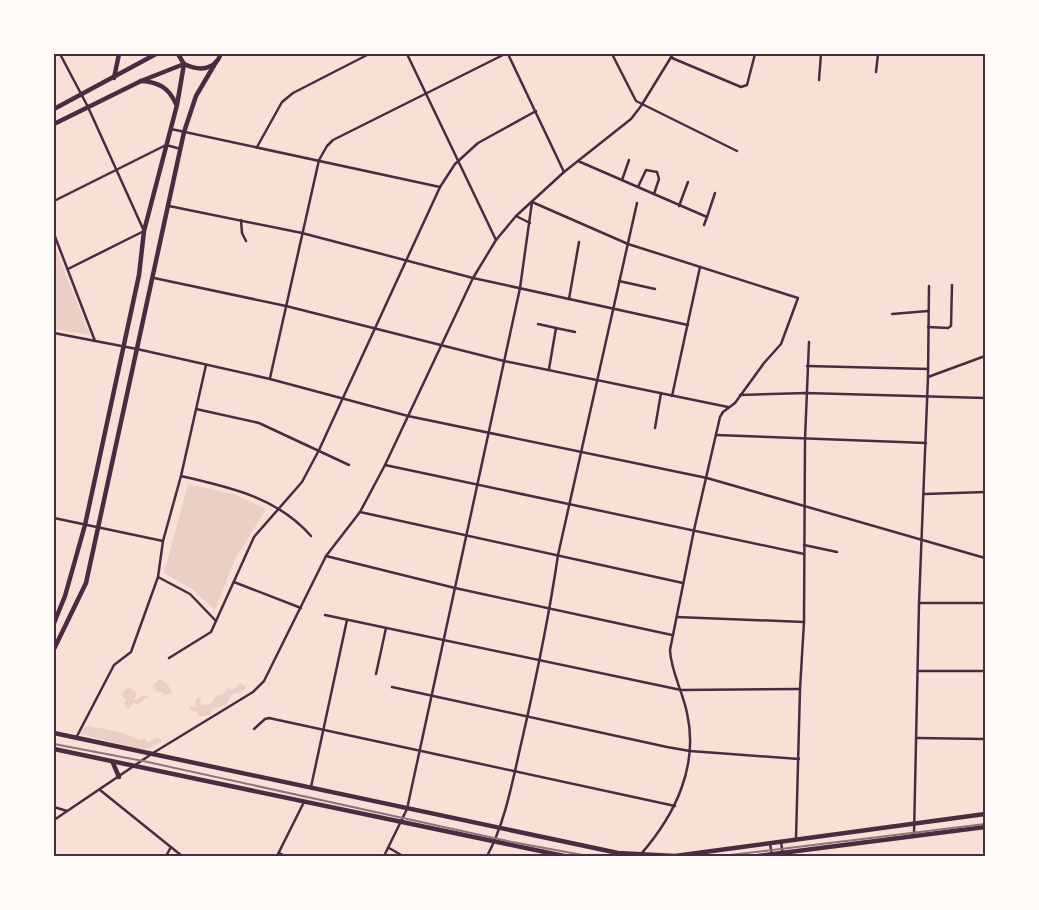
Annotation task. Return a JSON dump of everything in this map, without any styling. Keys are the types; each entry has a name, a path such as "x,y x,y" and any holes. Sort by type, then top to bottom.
{"main road":[{"path":"114,78 119,54"},
{"path":"54,110 156,54"},
{"path":"54,623 64,596 84,525 139,274 144,231 177,106 184,64 178,54"},
{"path":"54,648 86,583 184,132 196,96 221,54"},
{"path":"54,124 141,81 184,64 199,69 216,62"},
{"path":"141,81 159,84 170,91 177,106"},
{"path":"54,733 618,853 640,855 675,856 985,814"},
{"path":"54,750 495,842 538,854 564,856"},
{"path":"112,762 116,767 119,777"},
{"path":"758,856 783,855 985,827"}],"street":[{"path":"60,54 88,107 144,231 68,269"},
{"path":"257,147 282,102 293,93 369,54"},
{"path":"407,54 496,240"},
{"path":"270,379 319,160 333,140 507,54 564,172"},
{"path":"612,54 636,102 737,151"},
{"path":"54,820 152,753 253,692 264,681 326,556 360,512 385,465 473,278 496,240 516,216 564,172 617,132 642,106 673,54"},
{"path":"672,58 741,87 747,84 755,54"},
{"path":"819,80 821,54"},
{"path":"876,72 878,54"},
{"path":"169,658 211,632 254,537 302,482 344,397 440,188 459,160 478,143 536,111"},
{"path":"171,129 440,188"},
{"path":"54,201 166,145 181,149"},
{"path":"622,180 629,160"},
{"path":"578,161 707,217"},
{"path":"638,187 646,170 657,172 659,179 654,194"},
{"path":"679,206 688,182"},
{"path":"704,225 715,193"},
{"path":"384,856 407,809 520,288 532,202"},
{"path":"532,202 628,244 798,298 781,344 730,408 723,412 720,418 672,635 670,660 682,690 688,714 690,751 682,787 675,806 657,835 640,855"},
{"path":"487,856 500,828 515,771 550,608 558,556 580,452 636,203"},
{"path":"169,206 302,233 473,278 613,307 688,325"},
{"path":"516,216 530,223"},
{"path":"241,220 242,233 246,241"},
{"path":"54,234 96,341"},
{"path":"569,299 578,242"},
{"path":"672,396 700,267"},
{"path":"152,278 286,306 504,361 730,408"},
{"path":"619,281 655,288"},
{"path":"928,327 948,328 951,326 952,285"},
{"path":"914,836 919,603 928,396 929,286"},
{"path":"892,314 928,311"},
{"path":"538,324 575,332"},
{"path":"549,369 556,328"},
{"path":"54,333 124,346 270,379 344,397 408,416 707,478 985,558"},
{"path":"796,841 800,689 804,622 805,439 809,342"},
{"path":"928,377 985,356"},
{"path":"76,738 114,665 131,652 158,578 163,541 181,476 206,365"},
{"path":"807,366 928,369"},
{"path":"654,428 661,393"},
{"path":"740,395 806,393 985,398"},
{"path":"196,409 259,423 348,465"},
{"path":"716,435 926,443"},
{"path":"385,465 804,554"},
{"path":"181,476 238,489 278,508 311,536"},
{"path":"925,494 985,492"},
{"path":"360,512 466,537 683,583"},
{"path":"54,518 163,541"},
{"path":"804,545 837,552"},
{"path":"326,556 455,588 672,635"},
{"path":"158,578 190,594 217,621"},
{"path":"234,582 301,608"},
{"path":"919,603 985,603"},
{"path":"325,616 682,690 800,689"},
{"path":"677,617 804,622"},
{"path":"311,787 347,620"},
{"path":"376,674 386,628"},
{"path":"918,670 985,671"},
{"path":"392,687 690,751 799,759"},
{"path":"254,730 265,718 269,718 675,806"},
{"path":"917,738 985,739"},
{"path":"100,790 182,856"},
{"path":"277,856 304,801"},
{"path":"54,808 67,811"},
{"path":"781,842 783,855"},
{"path":"770,844 772,856"},
{"path":"166,856 171,847"},
{"path":"389,848 404,856"},
{"path":"279,853 285,856"}],"shaded area":[{"path":"54,245 90,335 54,329"},
{"path":"188,484 233,494 264,508 265,511 235,559 215,610 192,589 164,573"},
{"path":"160,679 168,685 172,692 165,695 160,691 158,693 152,686"},
{"path":"240,683 246,686 243,691 231,695 227,704 213,709 210,715 198,717 197,712 189,710 191,705 197,708 195,703 197,698 201,698 200,702 203,705 208,704 217,695 223,694 228,688 233,690"},
{"path":"129,687 137,693 134,700 144,695 149,696 137,705 134,702 128,710 124,704 127,699 121,694"},
{"path":"90,726 121,733 139,740 145,738 147,743 158,737 162,741 150,748 140,749 80,734 82,728"}],"railway":[{"path":"54,744 143,761 512,842 588,856"},
{"path":"722,856 985,824"}]}
